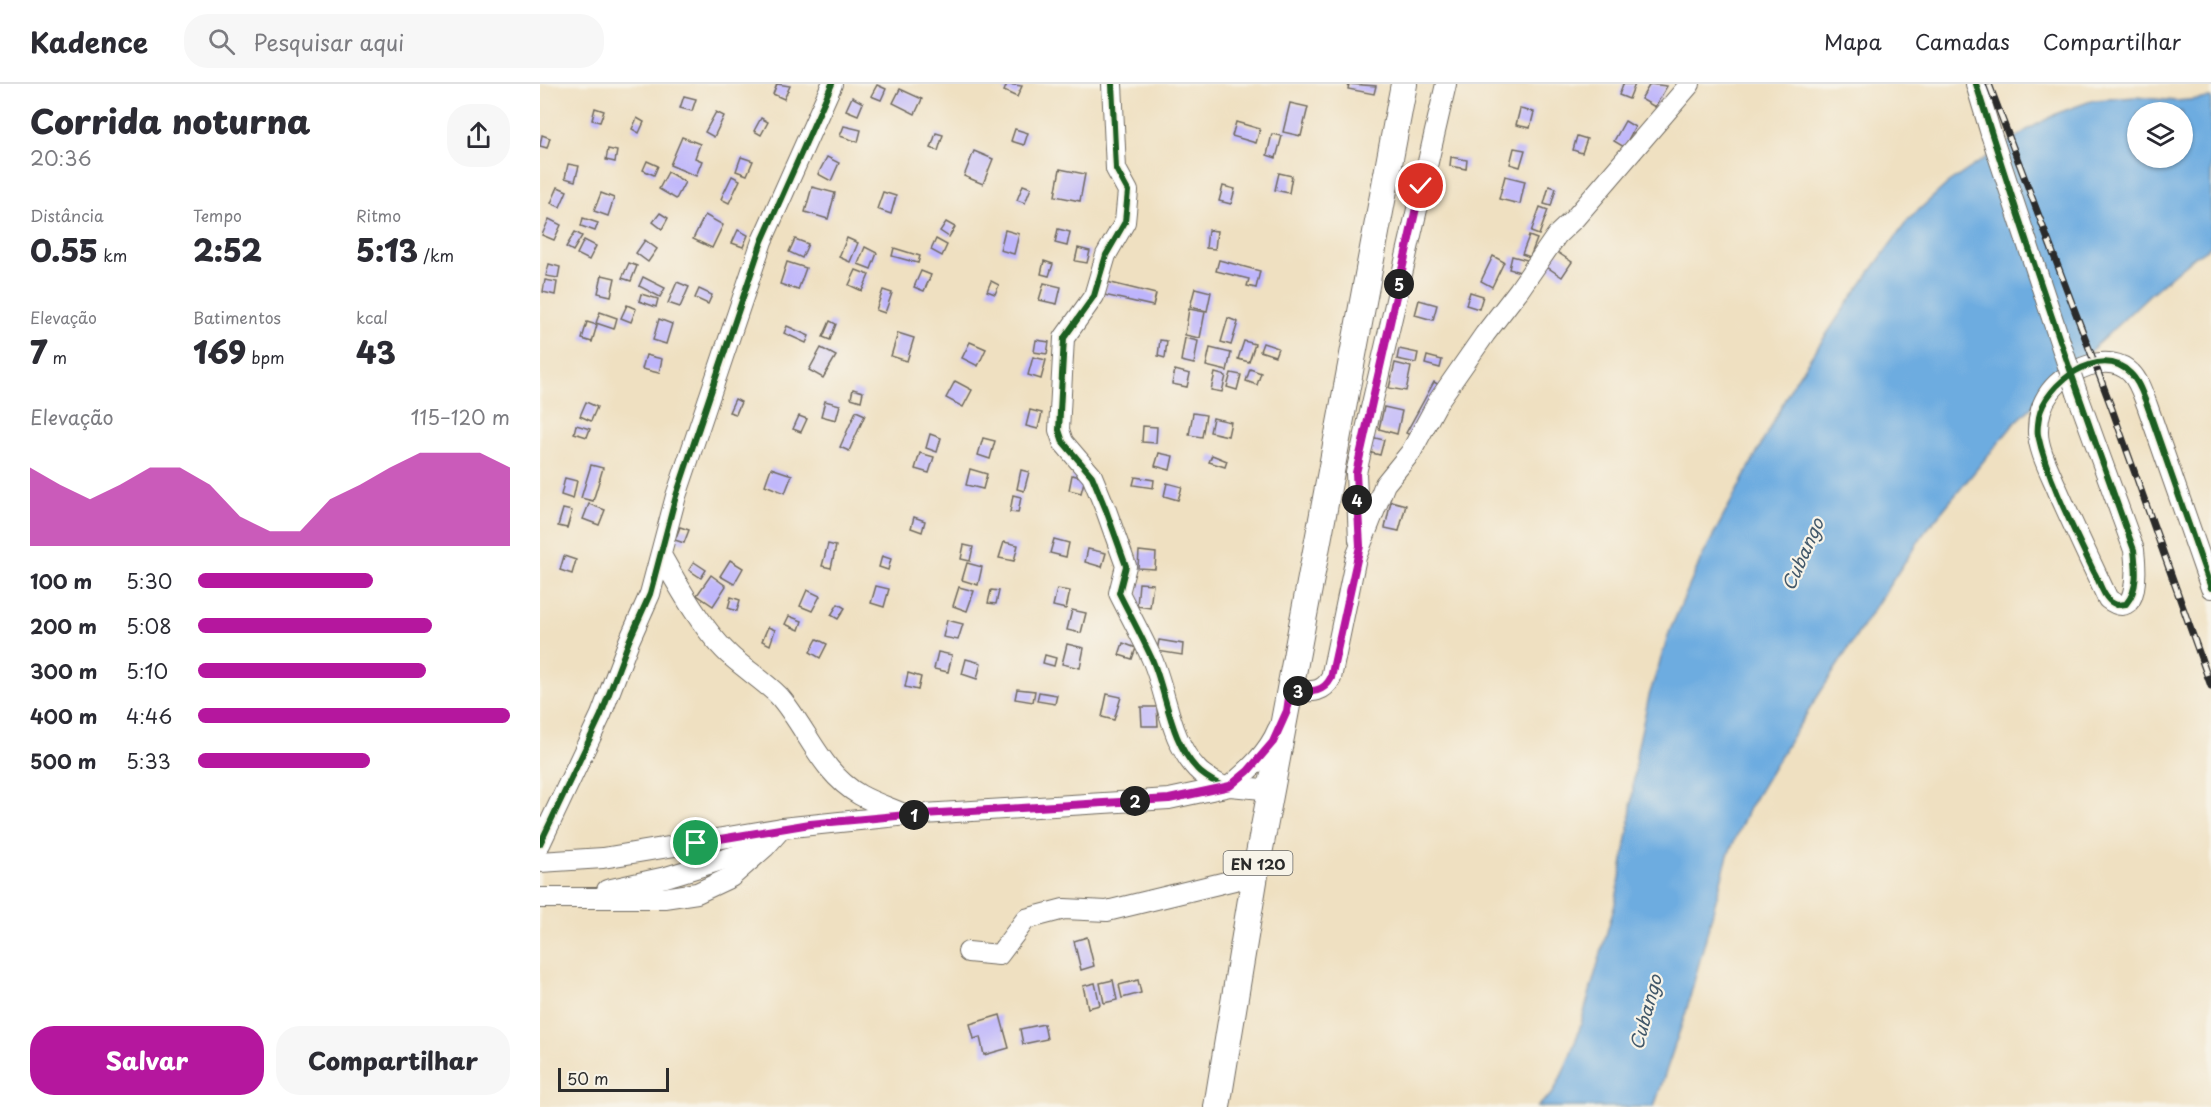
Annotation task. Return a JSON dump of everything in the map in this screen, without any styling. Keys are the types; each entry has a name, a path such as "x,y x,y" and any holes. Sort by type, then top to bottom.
{"main road":[{"name":"EN 120","path":"1217,1107 1255,875 1273,790 1404,84"}],"street":[{"path":"540,844 601,715 629,640 650,594 662,557 676,496 762,241 832,84"},
{"path":"1112,84 1116,169 1128,191 1125,222 1106,255 1094,296 1064,338 1059,430 1063,442 1092,476 1099,489 1126,566 1119,593 1152,658 1174,728 1188,758 1204,775 1227,787"},
{"path":"1360,546 1356,473 1446,84"},
{"path":"1227,787 1248,771 1273,742 1288,701 1318,692 1327,685 1331,678 1360,546 1385,484 1412,452 1439,400 1485,334 1520,290 1557,235 1575,218 1690,84"},
{"path":"1976,84 1991,134 2077,393 2133,550 2137,569 2130,600 2117,605 2108,599 2046,462 2037,432 2042,406 2051,390 2066,376 2094,364 2103,362 2123,367 2130,372 2148,405 2207,563 2211,588"},
{"path":"662,557 684,595 718,642 778,696 828,767 860,796 907,815"},
{"path":"540,862 603,858 782,828 907,815 1169,799 1227,787 1273,790"},
{"path":"542,898 610,890 666,877 765,847 782,828"},
{"path":"968,952 999,955 1026,919 1064,909 1107,911 1255,875"}],"water":[{"name":"Cubango","path":"2136,97 2176,101 2211,98 2211,246 2190,260 2149,295 2014,424 1924,533 1875,607 1749,808 1728,855 1686,1012 1654,1107 1537,1107 1553,1093 1578,1034 1616,900 1629,827 1637,750 1649,696 1670,630 1701,559 1793,384 1908,220 1947,184 2027,130 2058,113 2094,100"}],"building":[{"path":"777,84 790,86 784,99 773,94"},
{"path":"1007,84 1022,86 1017,97 1004,91"},
{"path":"1349,84 1376,86 1374,94 1348,89"},
{"path":"1623,84 1635,84 1629,99 1619,95"},
{"path":"1650,84 1667,86 1655,107 1641,99"},
{"path":"877,85 886,89 881,100 871,96"},
{"path":"900,89 922,99 915,114 893,103"},
{"path":"684,96 696,99 692,111 680,108"},
{"path":"852,97 863,103 858,115 846,110"},
{"path":"1290,103 1308,107 1301,136 1283,132"},
{"path":"595,108 604,111 600,122 592,120"},
{"path":"1520,109 1534,112 1530,128 1516,125"},
{"path":"716,112 724,116 714,137 705,132"},
{"path":"637,118 644,122 639,133 632,129"},
{"path":"761,118 768,122 761,135 754,131"},
{"path":"1625,121 1635,127 1624,147 1614,141"},
{"path":"1236,122 1260,129 1256,143 1232,136"},
{"path":"844,126 861,130 858,142 840,136"},
{"path":"1015,129 1028,133 1024,145 1011,141"},
{"path":"936,133 943,135 938,151 931,148"},
{"path":"1272,134 1282,136 1276,158 1267,155"},
{"path":"542,135 550,138 547,148 540,146"},
{"path":"1577,136 1587,139 1582,153 1573,150"},
{"path":"682,137 700,144 695,158 702,161 696,176 670,165"},
{"path":"1514,148 1525,150 1520,167 1510,164"},
{"path":"608,149 617,151 615,162 606,160"},
{"path":"974,151 993,159 983,184 964,176"},
{"path":"741,157 753,161 747,175 736,171"},
{"path":"827,157 839,163 831,181 818,174"},
{"path":"1451,157 1467,160 1466,169 1450,166"},
{"path":"647,161 658,166 654,175 643,170"},
{"path":"568,164 579,166 575,181 565,178"},
{"path":"1060,169 1085,174 1080,201 1055,196"},
{"path":"668,172 685,182 676,199 659,189"},
{"path":"1279,173 1292,176 1289,193 1275,190"},
{"path":"732,176 740,180 729,203 721,199"},
{"path":"1505,176 1525,181 1520,204 1499,199"},
{"path":"1023,185 1031,188 1025,203 1017,200"},
{"path":"1223,186 1235,189 1231,204 1219,201"},
{"path":"1549,186 1556,188 1551,206 1544,204"},
{"path":"558,187 567,191 560,207 551,203"},
{"path":"812,187 835,193 828,219 805,212"},
{"path":"883,192 896,196 891,214 877,209"},
{"path":"601,193 614,198 608,216 594,211"},
{"path":"1540,207 1548,210 1539,235 1531,232"},
{"path":"660,213 668,218 662,229 653,222"},
{"path":"705,215 723,225 712,248 693,239"},
{"path":"583,218 598,223 595,231 581,226"},
{"path":"549,219 561,225 554,240 542,235"},
{"path":"946,222 955,227 949,237 940,231"},
{"path":"1058,229 1070,232 1067,246 1055,243"},
{"path":"738,230 748,235 743,247 732,243"},
{"path":"1005,230 1019,234 1014,254 1000,250"},
{"path":"1208,230 1217,231 1215,249 1206,248"},
{"path":"575,232 582,236 573,251 566,247"},
{"path":"1529,236 1537,239 1530,257 1522,254"},
{"path":"847,238 858,243 850,262 839,257"},
{"path":"795,239 808,244 802,258 789,252"},
{"path":"936,239 947,245 942,256 931,250"},
{"path":"584,240 596,246 589,260 577,254"},
{"path":"645,240 657,249 648,262 636,253"},
{"path":"865,247 877,253 871,269 858,264"},
{"path":"894,248 920,256 918,263 892,256"},
{"path":"1078,248 1090,251 1087,263 1075,261"},
{"path":"1557,252 1572,262 1562,277 1547,267"},
{"path":"1493,256 1504,262 1492,287 1481,281"},
{"path":"1512,256 1527,260 1524,273 1509,269"},
{"path":"1219,260 1260,271 1256,288 1247,286 1249,279 1216,271"},
{"path":"1044,261 1053,264 1049,276 1041,274"},
{"path":"787,262 806,268 798,290 780,284"},
{"path":"629,263 637,266 631,281 622,278"},
{"path":"549,264 560,267 558,278 546,276"},
{"path":"856,270 869,275 862,291 849,285"},
{"path":"921,271 931,275 924,291 914,287"},
{"path":"602,275 615,278 611,296 598,293"},
{"path":"643,277 665,288 660,297 639,286"},
{"path":"545,280 557,282 555,295 543,292"},
{"path":"991,281 999,285 995,294 987,291"},
{"path":"677,282 689,287 680,307 668,303"},
{"path":"1107,282 1156,294 1153,306 1104,295"},
{"path":"1044,283 1061,287 1057,304 1039,300"},
{"path":"1195,288 1211,292 1207,311 1190,307"},
{"path":"699,289 712,295 708,304 695,298"},
{"path":"883,290 892,293 885,313 876,310"},
{"path":"1470,292 1483,296 1479,309 1466,305"},
{"path":"641,294 658,299 656,307 639,301"},
{"path":"1419,300 1437,305 1433,320 1415,315"},
{"path":"627,305 636,309 631,322 621,318"},
{"path":"1189,309 1205,312 1200,338 1185,335"},
{"path":"600,312 617,318 614,329 596,323"},
{"path":"1228,318 1238,322 1231,345 1221,342"},
{"path":"659,319 672,324 666,344 653,340"},
{"path":"830,321 836,324 830,340 823,337"},
{"path":"587,322 597,325 592,342 582,339"},
{"path":"787,326 809,336 806,343 784,333"},
{"path":"898,333 914,338 907,361 891,356"},
{"path":"1185,338 1198,341 1194,364 1181,361"},
{"path":"1036,340 1049,342 1047,354 1034,352"},
{"path":"1160,340 1167,341 1165,358 1158,356"},
{"path":"1244,341 1255,344 1249,362 1238,359"},
{"path":"970,342 986,349 978,366 962,358"},
{"path":"1263,343 1278,348 1275,356 1260,351"},
{"path":"821,348 836,356 823,378 809,370"},
{"path":"1210,348 1231,353 1227,371 1206,366"},
{"path":"1399,349 1418,353 1416,363 1397,359"},
{"path":"646,355 662,359 659,373 642,369"},
{"path":"1427,356 1442,360 1440,368 1425,364"},
{"path":"1033,357 1046,360 1041,379 1028,375"},
{"path":"1395,363 1411,367 1406,391 1389,388"},
{"path":"1250,369 1261,373 1257,385 1246,381"},
{"path":"1175,370 1190,374 1187,387 1172,384"},
{"path":"1215,373 1226,376 1222,392 1211,390"},
{"path":"1231,373 1241,375 1237,390 1227,387"},
{"path":"955,381 972,390 963,407 946,398"},
{"path":"1434,382 1441,386 1414,437 1406,433"},
{"path":"853,389 863,392 861,401 851,398"},
{"path":"735,399 741,402 736,414 729,412"},
{"path":"825,401 840,405 836,420 821,416"},
{"path":"586,402 597,407 591,421 580,416"},
{"path":"1384,407 1402,411 1397,434 1379,429"},
{"path":"1030,410 1042,413 1038,429 1026,426"},
{"path":"856,411 865,415 849,451 840,447"},
{"path":"1193,413 1206,415 1202,437 1189,435"},
{"path":"799,416 807,419 801,432 793,429"},
{"path":"1213,418 1231,422 1228,436 1210,432"},
{"path":"576,425 590,429 587,437 574,433"},
{"path":"1143,426 1157,427 1156,443 1142,442"},
{"path":"930,434 941,438 937,452 926,448"},
{"path":"1371,437 1384,440 1380,455 1368,452"},
{"path":"983,438 995,441 990,459 978,455"},
{"path":"920,453 934,457 929,473 915,469"},
{"path":"1159,453 1173,456 1170,470 1155,466"},
{"path":"1212,455 1227,461 1225,467 1209,462"},
{"path":"591,465 603,468 593,501 581,498"},
{"path":"771,468 792,475 785,493 765,485"},
{"path":"970,469 987,474 983,489 966,485"},
{"path":"1021,470 1029,472 1024,491 1017,489"},
{"path":"1072,475 1085,478 1081,493 1069,490"},
{"path":"1135,477 1154,480 1153,488 1133,485"},
{"path":"565,478 577,481 573,499 561,495"},
{"path":"1167,483 1182,487 1178,500 1164,496"},
{"path":"1013,495 1021,497 1018,513 1010,512"},
{"path":"1391,501 1406,505 1399,531 1385,528"},
{"path":"589,504 605,510 599,525 583,519"},
{"path":"563,509 572,511 567,528 558,526"},
{"path":"914,517 925,521 922,532 911,528"},
{"path":"680,527 689,530 684,543 675,540"},
{"path":"1054,539 1069,543 1066,557 1050,553"},
{"path":"1004,542 1018,545 1014,561 999,558"},
{"path":"828,544 836,546 831,568 822,566"},
{"path":"964,545 973,547 970,561 961,559"},
{"path":"1088,549 1106,553 1102,567 1085,562"},
{"path":"1139,551 1156,553 1155,569 1138,568"},
{"path":"564,556 576,560 572,574 560,570"},
{"path":"882,556 891,559 888,570 879,567"},
{"path":"730,560 743,568 734,584 720,576"},
{"path":"694,562 706,570 701,578 689,570"},
{"path":"967,563 982,567 978,585 962,580"},
{"path":"711,575 726,586 713,606 697,595"},
{"path":"1139,583 1153,584 1150,608 1137,606"},
{"path":"876,586 889,589 884,607 871,603"},
{"path":"959,587 974,591 967,611 953,606"},
{"path":"1057,589 1070,591 1066,609 1053,606"},
{"path":"807,590 820,596 812,611 800,606"},
{"path":"991,590 999,591 996,604 988,603"},
{"path":"731,597 740,600 737,611 728,608"},
{"path":"838,604 845,608 838,619 831,615"},
{"path":"1072,610 1086,613 1081,633 1067,630"},
{"path":"789,616 802,621 799,630 785,624"},
{"path":"947,620 963,624 958,640 943,637"},
{"path":"768,627 775,630 770,645 762,641"},
{"path":"817,639 827,644 820,658 810,652"},
{"path":"1159,640 1183,644 1182,655 1157,651"},
{"path":"1123,643 1136,648 1132,659 1119,655"},
{"path":"1067,644 1084,648 1080,668 1062,664"},
{"path":"938,652 952,655 948,672 934,669"},
{"path":"1045,655 1056,658 1054,666 1043,663"},
{"path":"966,659 981,663 977,679 962,674"},
{"path":"908,673 921,677 918,690 905,687"},
{"path":"1017,689 1035,691 1033,702 1015,699"},
{"path":"1039,692 1057,695 1055,704 1037,701"},
{"path":"1107,694 1121,697 1114,720 1102,717"},
{"path":"1141,707 1157,707 1158,726 1142,726"},
{"path":"1087,937 1094,966 1081,970 1074,941"},
{"path":"1113,980 1117,1000 1104,1003 1100,983"},
{"path":"1138,980 1141,993 1122,998 1119,985"},
{"path":"1095,983 1100,1005 1088,1008 1083,986"},
{"path":"1000,1015 1009,1048 984,1055 980,1037 974,1039 970,1024"},
{"path":"1044,1024 1047,1039 1023,1044 1020,1029"}],"railway":[{"path":"1989,84 2112,409 2211,686"}],"cycle path":[{"path":"540,844 601,715 629,641 650,594 676,496 762,241 832,84"},
{"path":"1112,84 1116,169 1128,191 1125,222 1106,255 1094,296 1064,338 1059,430 1063,442 1092,476 1106,510 1126,566 1119,593 1152,659 1181,745 1200,772 1224,787"},
{"path":"1976,84 2052,318 2072,376 2134,550 2135,585 2126,604 2117,605 2110,601 2102,591 2048,469 2042,452 2038,426 2043,404 2063,380 2076,371 2104,362 2118,365 2130,373 2138,384 2211,588"}],"route":[{"path":"696,843 810,824 907,815 1169,799 1230,786 1248,771 1273,742 1287,711 1290,691 1318,692 1327,685 1331,678 1360,546 1356,473 1421,186"}]}
